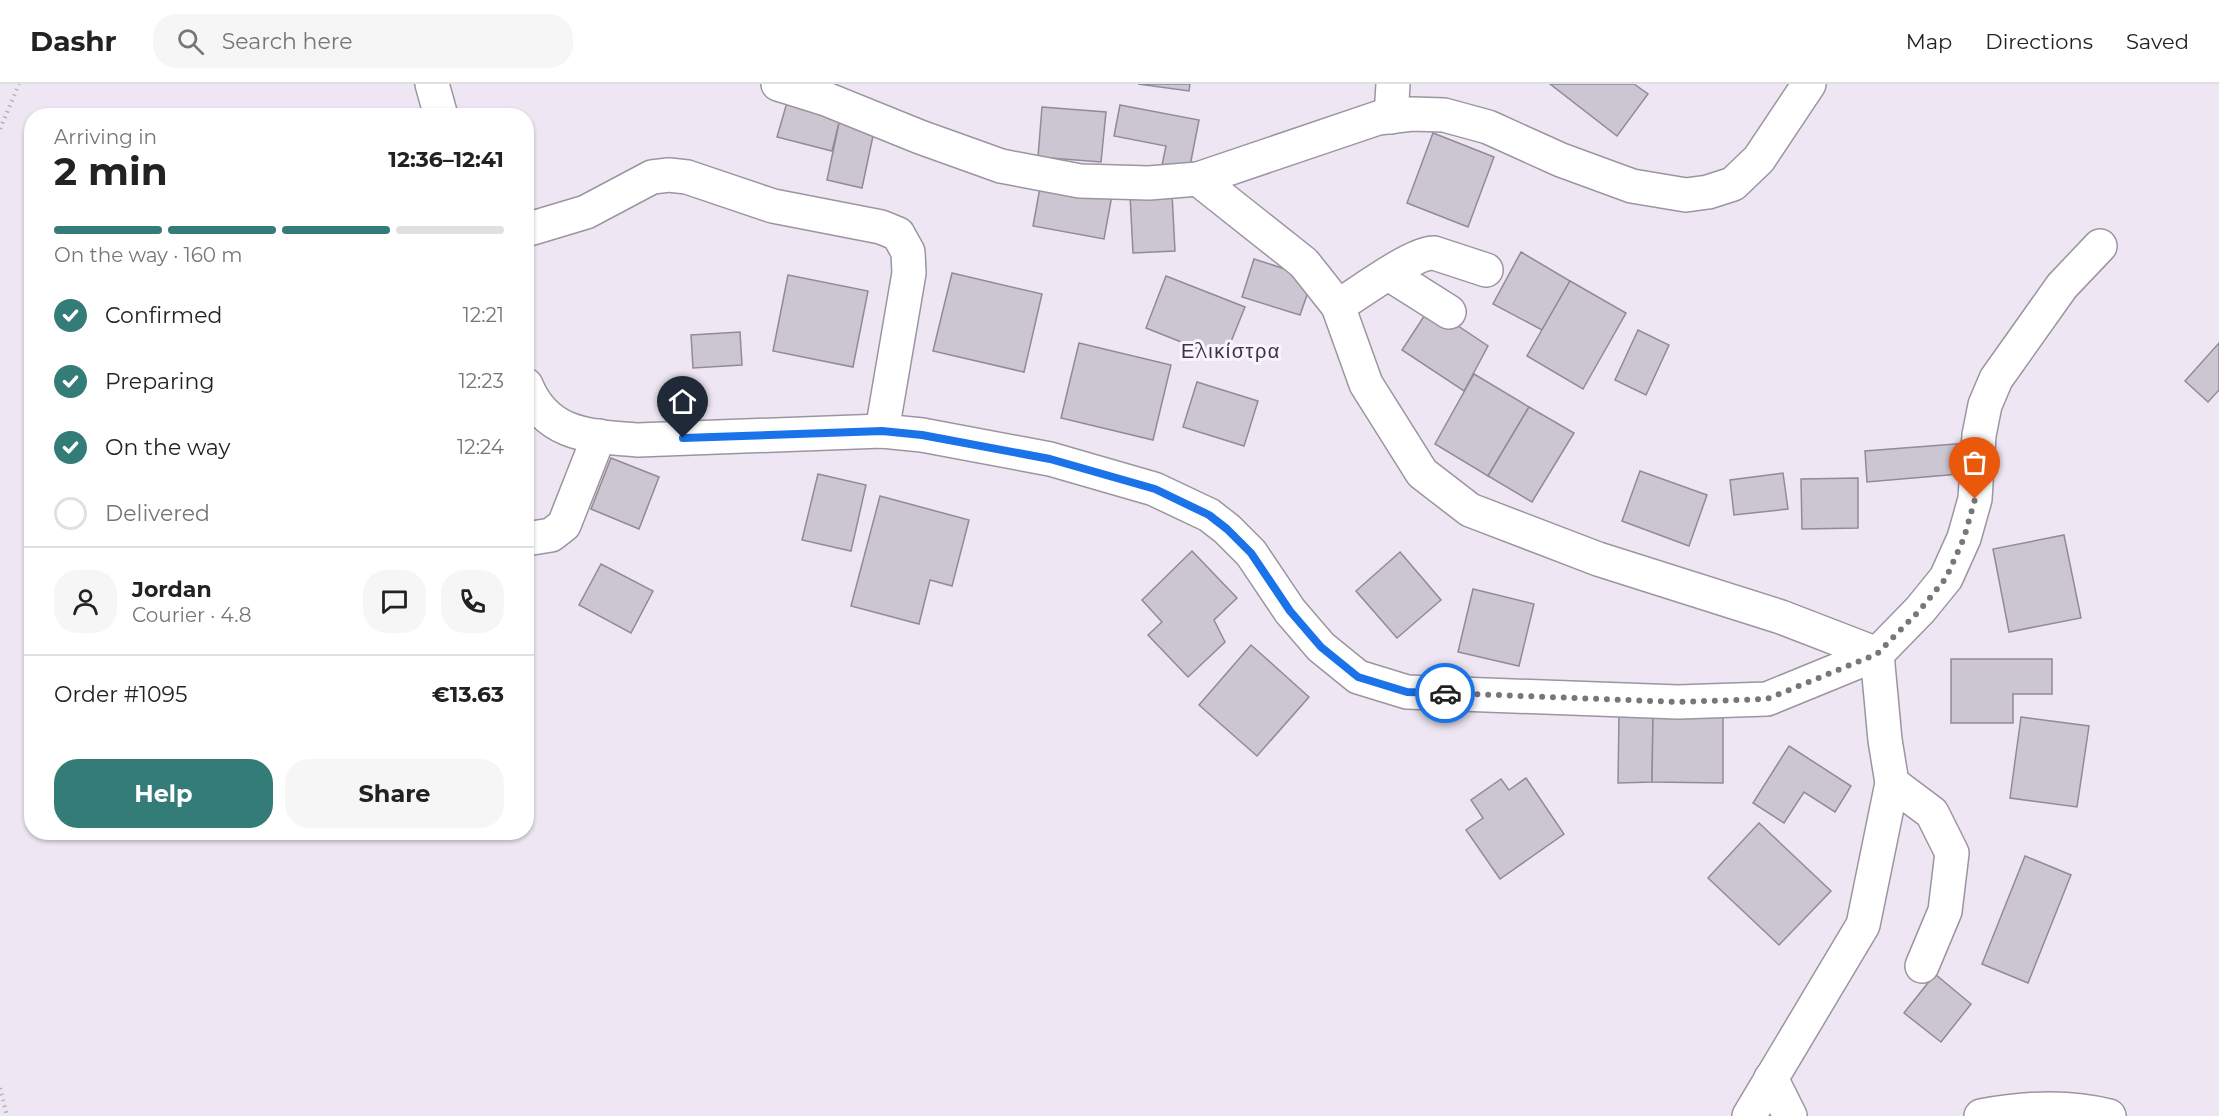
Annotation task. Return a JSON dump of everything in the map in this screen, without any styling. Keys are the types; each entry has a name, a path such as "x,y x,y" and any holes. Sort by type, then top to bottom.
{"street":[{"path":"432,84 439,108"},
{"path":"778,84 825,91 920,137 1001,166 1080,181 1149,183 1198,179 1378,118 1412,114 1444,115 1488,127 1561,160 1632,186 1686,195 1708,192 1733,184 1759,159 1809,84"},
{"path":"1390,117 1393,84"},
{"path":"534,228 586,212 652,177 669,175 687,177 773,206 880,227 898,234 908,252 909,273 882,431"},
{"path":"1198,179 1304,263 1338,306 1366,384 1422,473 1470,510 1598,559 1781,617 1877,654"},
{"path":"534,402 545,416 567,430 599,436 638,440 882,431 922,435 1050,459 1155,489 1209,515 1227,529 1251,553 1290,611 1321,647 1358,677 1407,692 1678,702 1767,699 1877,654 1920,610 1946,578 1964,538 1975,499 1979,435 1985,405 1996,380 2062,286 2100,246"},
{"path":"1338,306 1420,255 1427,253 1434,253 1486,270"},
{"path":"1389,274 1449,312"},
{"path":"534,538 551,535 564,525 599,436"},
{"path":"1749,1116 1863,925 1892,783 1885,740 1877,654"},
{"path":"1892,783 1932,813 1952,853 1945,911 1922,966"},
{"path":"1771,1078 1790,1116"},
{"path":"1980,1116 2059,1108 2109,1116"}],"path":[{"path":"0,129 19,84"},
{"path":"0,1088 7,1116"}],"building":[{"path":"1138,84 1190,84 1189,91"},
{"path":"1550,84 1634,84 1648,94 1617,136"},
{"path":"788,99 839,113 839,123 832,151 777,137"},
{"path":"1120,105 1199,120 1189,171 1162,165 1166,146 1114,136"},
{"path":"1042,107 1106,112 1101,162 1038,157"},
{"path":"839,123 874,131 862,188 827,180"},
{"path":"1433,133 1494,157 1468,227 1407,203"},
{"path":"1041,182 1112,195 1104,239 1033,226"},
{"path":"1172,193 1175,251 1133,253 1130,195"},
{"path":"1521,252 1570,281 1542,330 1493,304"},
{"path":"1254,259 1313,278 1300,315 1242,297"},
{"path":"952,273 1042,294 1024,372 933,351"},
{"path":"788,275 868,291 853,367 773,351"},
{"path":"1166,276 1245,307 1224,359 1146,328"},
{"path":"1570,281 1626,313 1583,389 1527,356"},
{"path":"1430,307 1488,346 1464,391 1402,350"},
{"path":"1638,330 1669,345 1646,395 1615,380"},
{"path":"740,332 742,365 693,368 691,335"},
{"path":"1079,343 1171,365 1153,440 1061,418"},
{"path":"2219,343 2219,390 2208,402 2185,381"},
{"path":"1474,374 1529,407 1488,476 1435,444"},
{"path":"1197,382 1258,401 1244,446 1183,427"},
{"path":"1529,407 1574,433 1532,502 1488,476"},
{"path":"1968,443 1971,473 1867,482 1865,451"},
{"path":"611,458 659,477 639,529 591,509"},
{"path":"1640,471 1707,495 1689,546 1622,521"},
{"path":"1783,473 1788,509 1734,515 1730,480"},
{"path":"818,474 866,485 851,551 802,540"},
{"path":"1858,478 1858,528 1802,529 1801,479"},
{"path":"880,496 969,520 952,586 930,580 919,624 851,606"},
{"path":"2064,535 2081,618 2009,632 1993,549"},
{"path":"1192,551 1237,598 1214,620 1225,642 1188,677 1148,635 1162,622 1142,600"},
{"path":"1400,552 1441,600 1397,638 1356,591"},
{"path":"601,564 653,591 631,633 579,605"},
{"path":"1473,589 1534,604 1519,666 1458,652"},
{"path":"1251,645 1309,697 1257,756 1199,705"},
{"path":"1951,659 2052,659 2052,694 2013,694 2013,723 1951,723"},
{"path":"1619,714 1653,716 1652,782 1618,783"},
{"path":"1653,716 1723,716 1723,783 1652,782"},
{"path":"2021,717 2089,726 2077,807 2010,798"},
{"path":"1789,746 1851,786 1835,812 1804,792 1784,823 1753,803"},
{"path":"1526,778 1564,834 1500,879 1466,830 1483,818 1471,800 1501,779 1509,790"},
{"path":"1759,823 1831,891 1779,945 1708,878"},
{"path":"2025,856 2071,875 2028,983 1982,964"},
{"path":"1935,974 1971,1004 1941,1042 1904,1013"}],"way so far":[{"path":"1445,693 1678,702 1767,699 1877,654 1920,610 1946,578 1964,538 1975,499"}],"district":[{"name":"Ελικίστρα","path":"1231,351"}],"route":[{"path":"683,438 882,431 922,435 1050,459 1155,489 1209,515 1227,529 1251,553 1290,611 1321,647 1358,677 1407,692 1445,693"}]}
